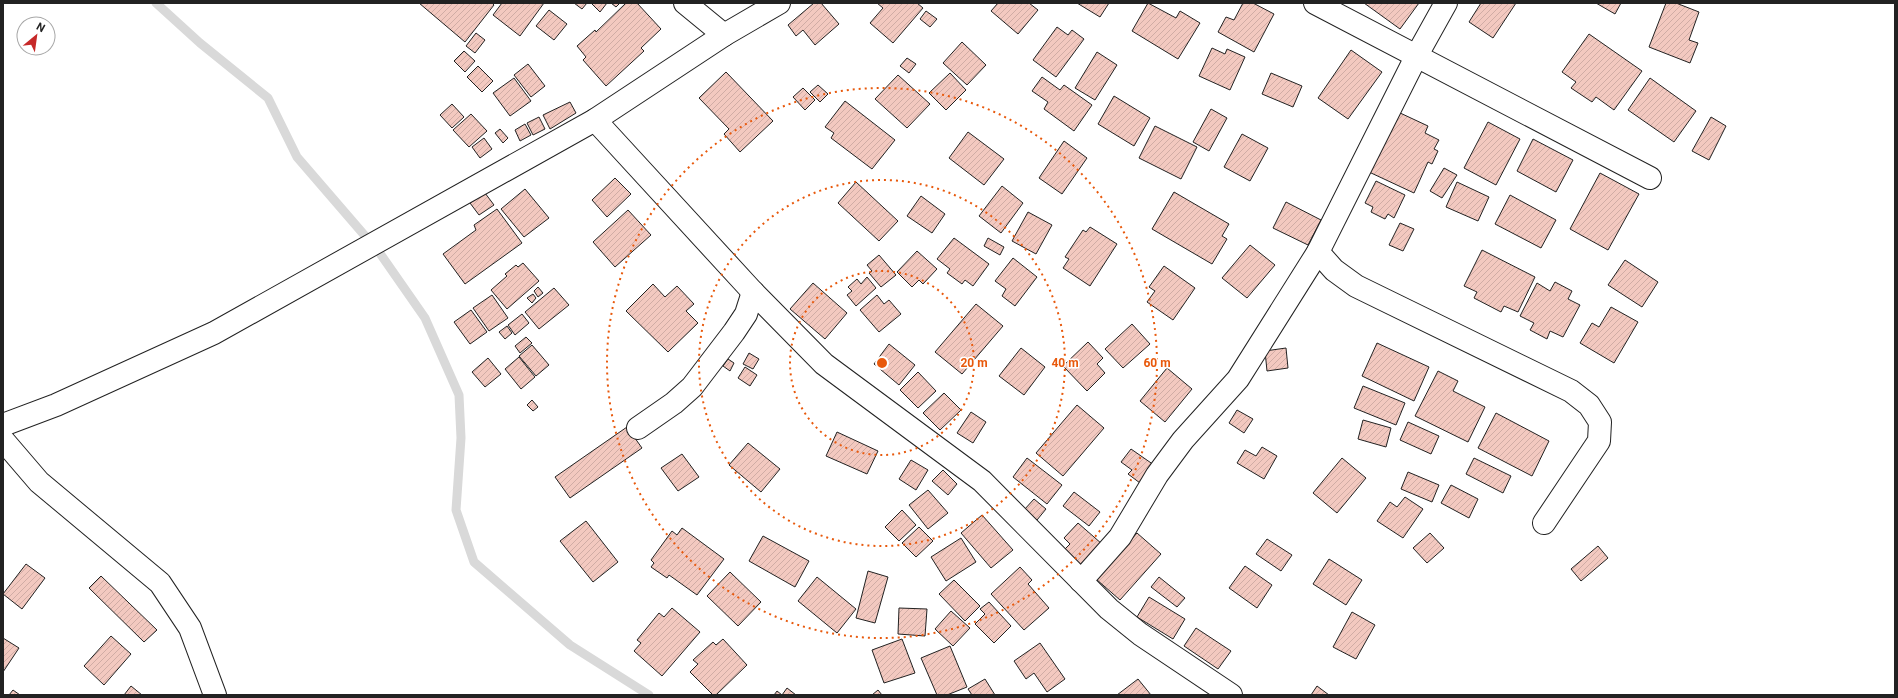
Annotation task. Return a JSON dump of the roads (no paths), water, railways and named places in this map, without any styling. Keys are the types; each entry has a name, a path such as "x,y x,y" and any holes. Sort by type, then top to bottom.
{"street":[{"path":"685,3 724,35"},
{"path":"3,425 56,405 214,333 595,120 724,35 779,3"},
{"path":"1315,3 1650,178"},
{"path":"1081,581 1120,537 1157,475 1183,440 1238,380 1318,252 1416,55 1446,3"},
{"path":"595,120 753,292 824,364 982,482 1109,609 1140,634 1231,695"},
{"path":"1318,252 1334,270 1356,286 1571,391 1590,405 1600,422 1599,441 1544,523"},
{"path":"638,428 674,403 692,387 746,314 753,292"},
{"path":"3,440 39,482 160,583 190,628 215,695"}],"waterway":[{"path":"156,3 200,43 268,98 297,157 366,237"},
{"path":"379,252 425,318 459,395 461,438 456,510 474,562 570,645 649,695"}]}
